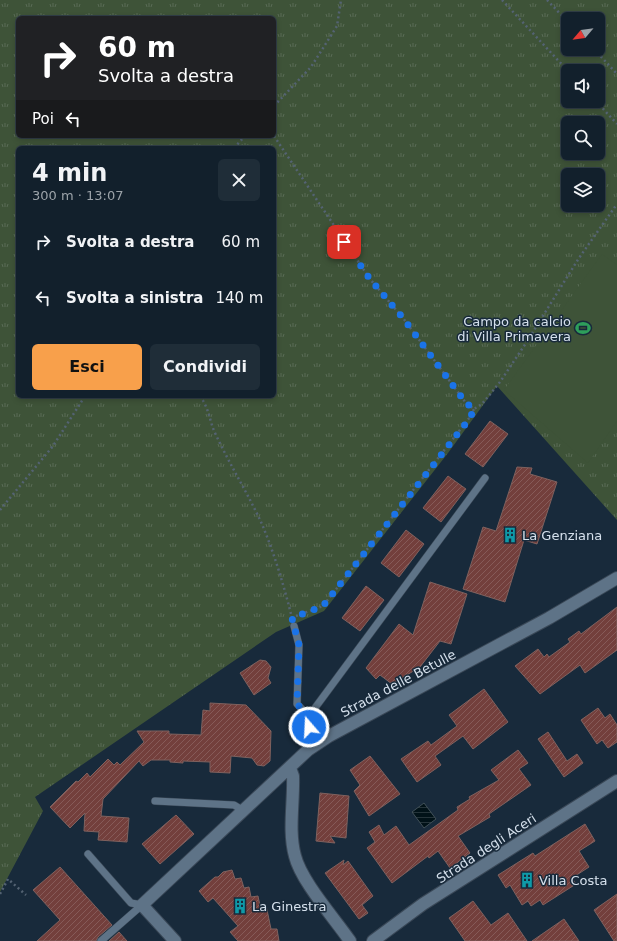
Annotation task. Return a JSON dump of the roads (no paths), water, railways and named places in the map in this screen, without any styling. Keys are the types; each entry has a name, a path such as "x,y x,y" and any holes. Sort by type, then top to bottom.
{"street":[{"name":"Strada delle Betulle","path":"142,905 308,750 329,736 549,618 617,578"},
{"path":"290,768 293,776 292,839 295,857 303,875 350,941"},
{"name":"Strada degli Aceri","path":"373,941 423,904 617,781"},
{"path":"142,905 174,941"}],"lane":[{"path":"308,750 309,716 485,478"},
{"path":"294,626 299,645 297,704 309,716"},
{"path":"155,801 234,804 244,811"},
{"path":"88,854 131,903 142,905"},
{"path":"101,941 142,905"}],"place":[{"name":"Campo da calcio di Villa Primavera","path":"583,328"},
{"name":"La Genziana","path":"510,535"},
{"name":"Villa Costa","path":"527,880"},
{"name":"La Ginestra","path":"240,906"}]}
